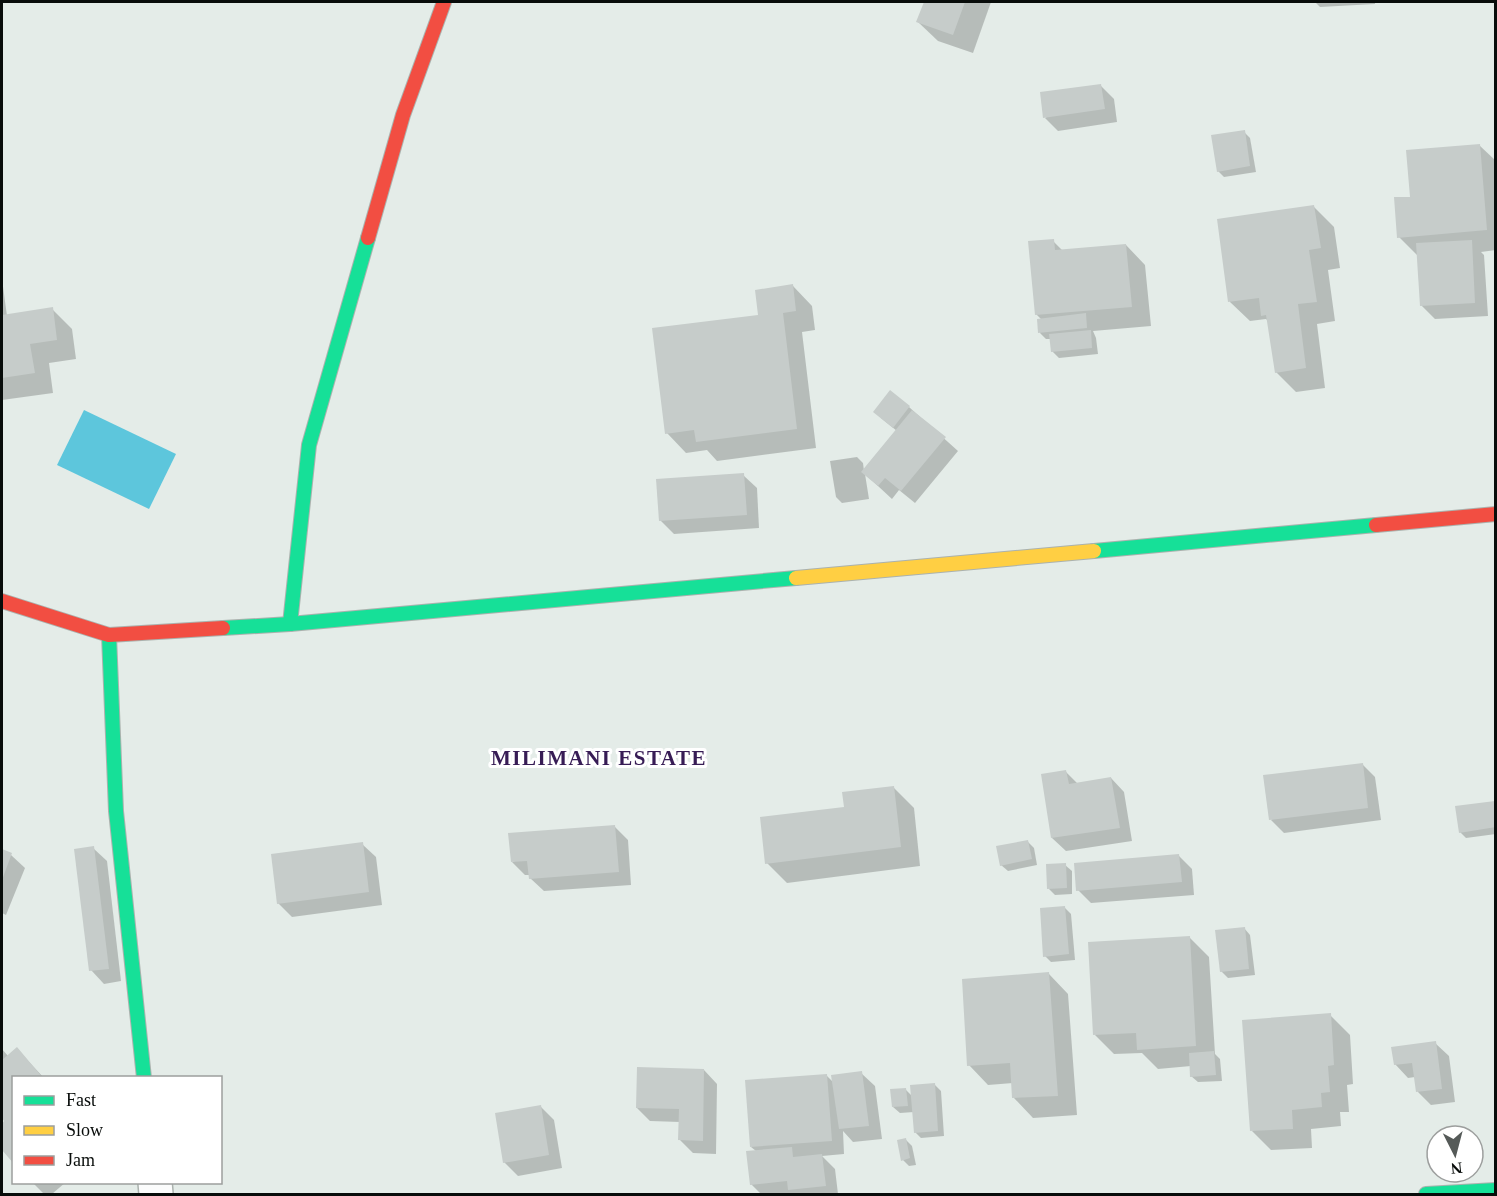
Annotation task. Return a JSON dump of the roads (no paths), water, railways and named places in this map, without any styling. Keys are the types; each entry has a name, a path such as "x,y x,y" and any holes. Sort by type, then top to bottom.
{"street":[{"path":"290,624 309,445 403,115 444,2"},
{"path":"2,601 109,635 290,624 1496,514"},
{"path":"109,635 116,811 144,1076"},
{"path":"1426,1194 1496,1190"}],"water":[{"path":"84,410 176,454 149,509 57,465"}],"district":[{"name":"MILIMANI ESTATE","path":"599,758"}]}
